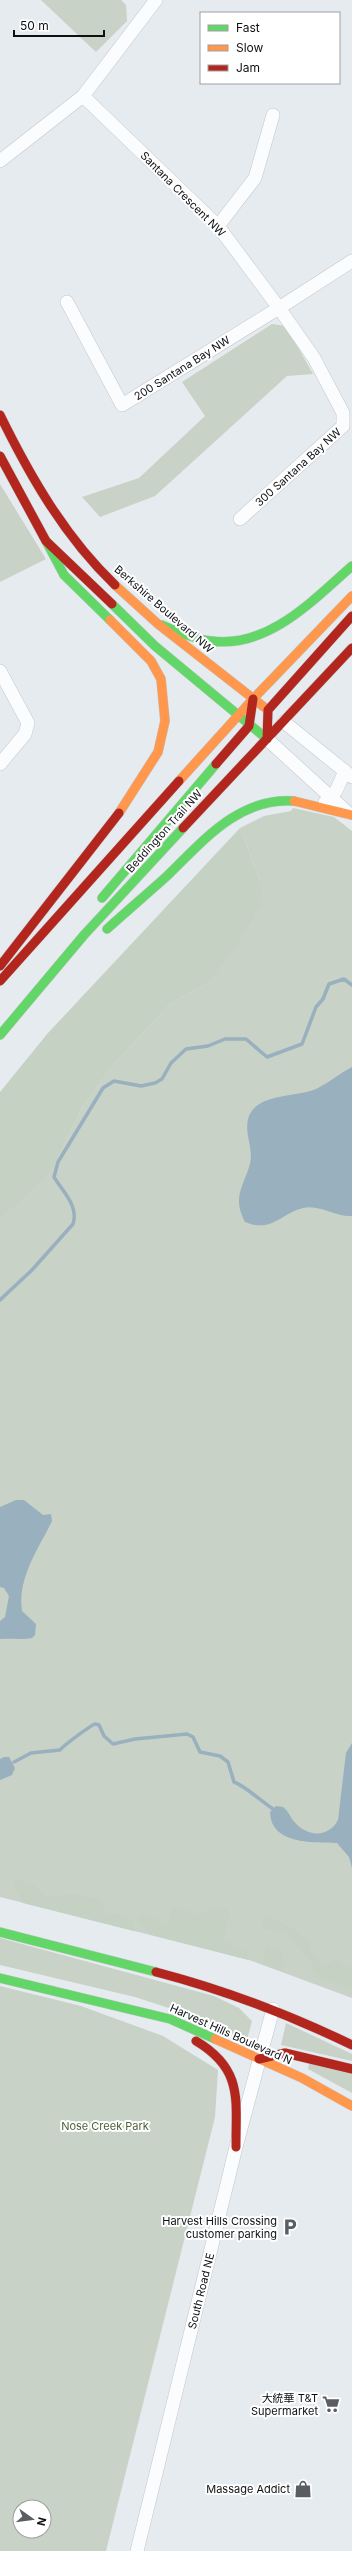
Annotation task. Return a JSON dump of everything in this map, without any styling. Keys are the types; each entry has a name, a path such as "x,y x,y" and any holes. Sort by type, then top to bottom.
{"main road":[{"name":"Berkshire Boulevard NW","path":"0,415 30,477 65,528 109,578 162,625 253,699 284,722"},
{"path":"0,456 64,575 151,661 160,679 165,721 158,752 138,787 16,943 0,966"},
{"path":"46,541 155,646 238,717 267,739"},
{"path":"162,625 188,636 216,642 255,638 292,617 352,566"},
{"name":"Beddington Trail NW","path":"0,981 253,699 352,596"},
{"path":"267,739 268,710 352,616"},
{"name":"Beddington Trail NW","path":"0,1035 38,990 217,790 284,722 352,648"},
{"path":"38,990 92,910 249,726 253,699"},
{"path":"38,990 205,839 244,810 273,801 291,800 321,806 352,816"},
{"path":"0,1932 209,1986 273,2009 352,2045"},
{"name":"Harvest Hills Boulevard N","path":"0,1978 114,2004 170,2019 302,2078 352,2106"},
{"path":"114,2004 130,2014 211,2049 228,2066 234,2082 236,2147"},
{"path":"259,2059 285,2053 352,2069"}],"street":[{"path":"0,161 83,96 150,2"},
{"name":"Santana Crescent NW","path":"83,96 218,226 279,308"},
{"path":"218,226 255,178 273,116"},
{"path":"279,308 352,261"},
{"name":"200 Santana Bay NW","path":"67,302 122,405 279,308"},
{"name":"300 Santana Bay NW","path":"240,519 343,426 343,413 314,358 279,308"},
{"path":"0,671 28,723 25,734 0,764"},
{"path":"284,722 348,774 332,797 321,806"},
{"path":"267,739 352,816"},
{"name":"South Road NE","path":"137,2551 236,2147 273,2009"}],"green space":[{"path":"41,0 121,0 126,5 127,21 96,52"},
{"path":"272,324 286,326 313,374 287,376 155,496 100,517 82,497 139,478 205,416 182,382"},
{"path":"0,484 46,559 0,582"},
{"path":"293,808 334,817 352,831 352,1998 249,1960 0,1897 0,1220 16,1204 63,1145 83,1106 115,1063 170,1004 208,983 261,883 240,828 264,816 291,811"},
{"path":"240,828 261,883 260,906 238,943 208,983 170,1004 115,1063 83,1106 49,1173 0,1220 0,1092 48,1033"},
{"path":"16,1880 33,1884 45,1897 76,1894 102,1900 106,1913 111,1915 120,1914 133,1921 134,1931 23,1903 13,1884"},
{"path":"177,1906 198,1915 214,1907 225,1908 230,1911 223,1941 248,1952 249,1960 152,1935 140,1924 139,1915 145,1914 166,1924 169,1921 172,1908"},
{"path":"270,1917 295,1930 310,1943 309,1950 323,1963 328,1964 334,1959 352,1969 352,1990 319,1978 313,1971 313,1965 285,1932 264,1929 262,1925 266,1918"},
{"path":"0,1938 214,1996 239,2008 252,2021 247,2040 181,2012 135,1997 0,1965"},
{"path":"266,1947 279,1949 284,1958 282,1971 263,1964"},
{"name":"Nose Creek Park","path":"0,1986 81,2006 163,2036 218,2070 215,2117 106,2551 0,2551"},
{"path":"286,2023 352,2054 352,2061 281,2045"},
{"path":"309,2063 352,2074 352,2093 308,2069"}],"water":[{"path":"352,1067 352,1216 340,1215 309,1207 295,1211 269,1224 254,1225 245,1222 239,1206 239,1199 251,1158 247,1122 254,1108 270,1099 318,1088"},
{"path":"16,1500 24,1500 43,1515 51,1514 52,1521 30,1564 21,1599 22,1611 36,1624 35,1635 28,1639 0,1639 0,1621 5,1617 9,1596 4,1588 0,1587 0,1507"},
{"path":"352,1743 352,1868 349,1857 337,1843 295,1840 285,1836 278,1831 272,1823 270,1812 276,1806 283,1807 297,1825 310,1832 322,1833 334,1826 338,1820 346,1753"},
{"path":"9,1757 15,1768 12,1775 0,1780 0,1759"}],"waterway":[{"path":"0,1300 32,1270 73,1224 74,1211 72,1205 54,1177 58,1162 103,1088 114,1081 141,1086 155,1083 162,1079 171,1063 186,1049 208,1046 225,1039 246,1039 267,1057 302,1044 316,1007 323,999 329,984 344,979 352,985"},
{"path":"14,1762 31,1753 60,1750 66,1744 95,1724 99,1725 104,1736 113,1744 135,1739 187,1734 193,1737 200,1752 220,1756 228,1762 234,1782 248,1790 273,1809"}],"traffic: fast":[{"path":"46,541 64,575 110,620"},
{"path":"162,625 192,637 211,641 232,641 252,637 270,630 305,607 352,566"},
{"path":"112,604 155,646 267,739"},
{"path":"102,898 216,764"},
{"path":"107,929 223,824 256,806 274,802 294,801"},
{"path":"0,1035 84,935 183,828"},
{"path":"0,1932 156,1972"},
{"path":"0,1978 170,2019 215,2039"}],"traffic: slow":[{"path":"115,585 158,624 264,707"},
{"path":"179,781 253,699 352,596"},
{"path":"110,620 151,661 161,679 165,721 158,752 119,813"},
{"path":"294,801 351,815"},
{"path":"215,2039 302,2078 352,2106"}],"traffic: jam":[{"path":"0,415 50,506 80,547 115,585"},
{"path":"0,456 46,541 112,604"},
{"path":"267,739 268,710 352,616"},
{"path":"183,828 352,648"},
{"path":"216,764 249,726 253,699"},
{"path":"0,981 179,781"},
{"path":"0,966 119,813"},
{"path":"156,1972 182,1979 256,2004 304,2023 352,2045"},
{"path":"196,2041 211,2052 222,2063 234,2086 236,2100 236,2147"},
{"path":"259,2059 285,2053 352,2069"}],"place":[{"name":"Harvest Hills Crossing customer parking","path":"290,2227"},
{"name":"大統華 T&T Supermarket","path":"331,2404"},
{"name":"Massage Addict","path":"303,2489"}]}
